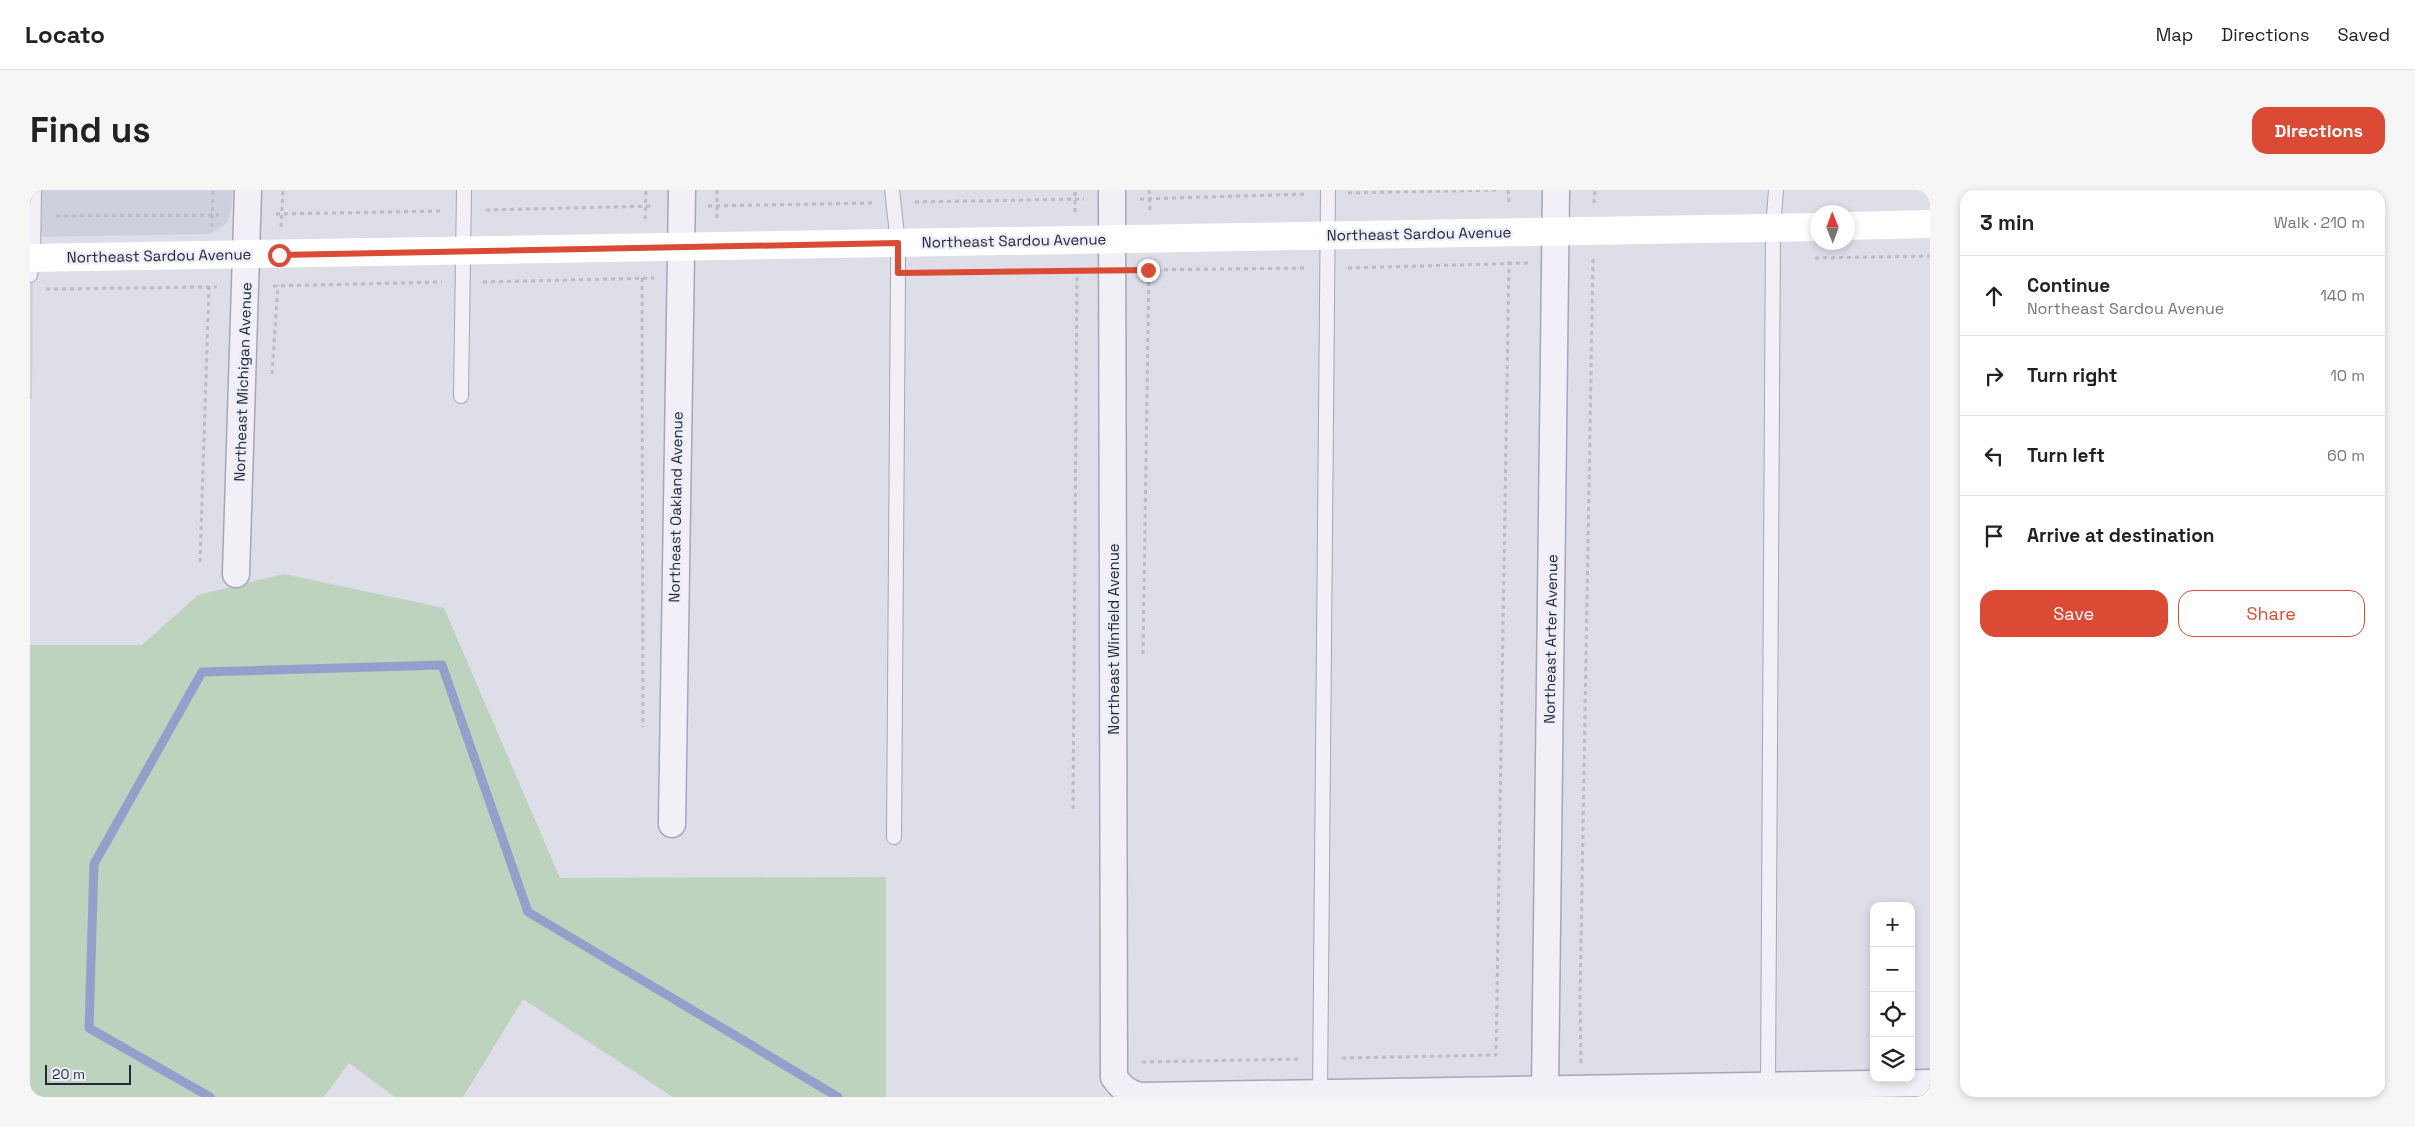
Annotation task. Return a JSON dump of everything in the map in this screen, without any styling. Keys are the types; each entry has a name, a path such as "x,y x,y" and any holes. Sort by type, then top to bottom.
{"main road":[{"path":"1855,226 1930,224"},
{"name":"Northeast Sardou Avenue","path":"31,264 210,255 1810,227"}],"street":[{"name":"Northeast Arter Avenue","path":"1545,1089 1557,231 1556,190"},
{"name":"Northeast Winfield Avenue","path":"1112,194 1114,1077 1120,1086 1133,1095 1142,1096 1320,1094"},
{"name":"Northeast Oakland Avenue","path":"672,824 679,278 682,198"},
{"name":"Northeast Michigan Avenue","path":"236,574 248,255 248,202"},
{"path":"1320,1094 1930,1083"}],"lane":[{"path":"31,264 34,190"},
{"path":"461,396 464,190"},
{"path":"1768,1086 1773,228 1776,190"},
{"path":"1320,1094 1329,268 1328,192"},
{"path":"891,196 898,243 894,837"}],"path":[{"path":"200,562 213,190"},
{"path":"272,375 282,190"},
{"path":"643,729 642,278 646,190"},
{"path":"1073,809 1076,190"},
{"path":"1143,656 1150,190"},
{"path":"34,216 212,215 248,202 282,214 646,206 682,198 891,196 1075,199 1112,194 1149,198 1328,192 1497,190"},
{"path":"1138,1062 1496,1055 1509,264 1508,190"},
{"path":"1581,1088 1580,989 1595,190"},
{"path":"1773,259 1930,256"},
{"path":"1067,271 1329,268 1603,261"},
{"path":"40,289 278,287 679,278"}],"shaded area":[{"path":"30,190 233,190 232,205 227,223 210,234 30,237"},
{"path":"30,276 33,276 32,399 30,399"}],"green space":[{"path":"284,574 444,608 560,878 886,877 886,1097 673,1097 523,999 463,1097 395,1097 349,1063 324,1097 30,1097 30,645 142,645 198,595"}],"waterway":[{"path":"210,1097 89,1028 94,864 202,672 442,665 528,912 838,1097"}],"route":[{"path":"279,255 898,243 898,273 1148,270"}]}
